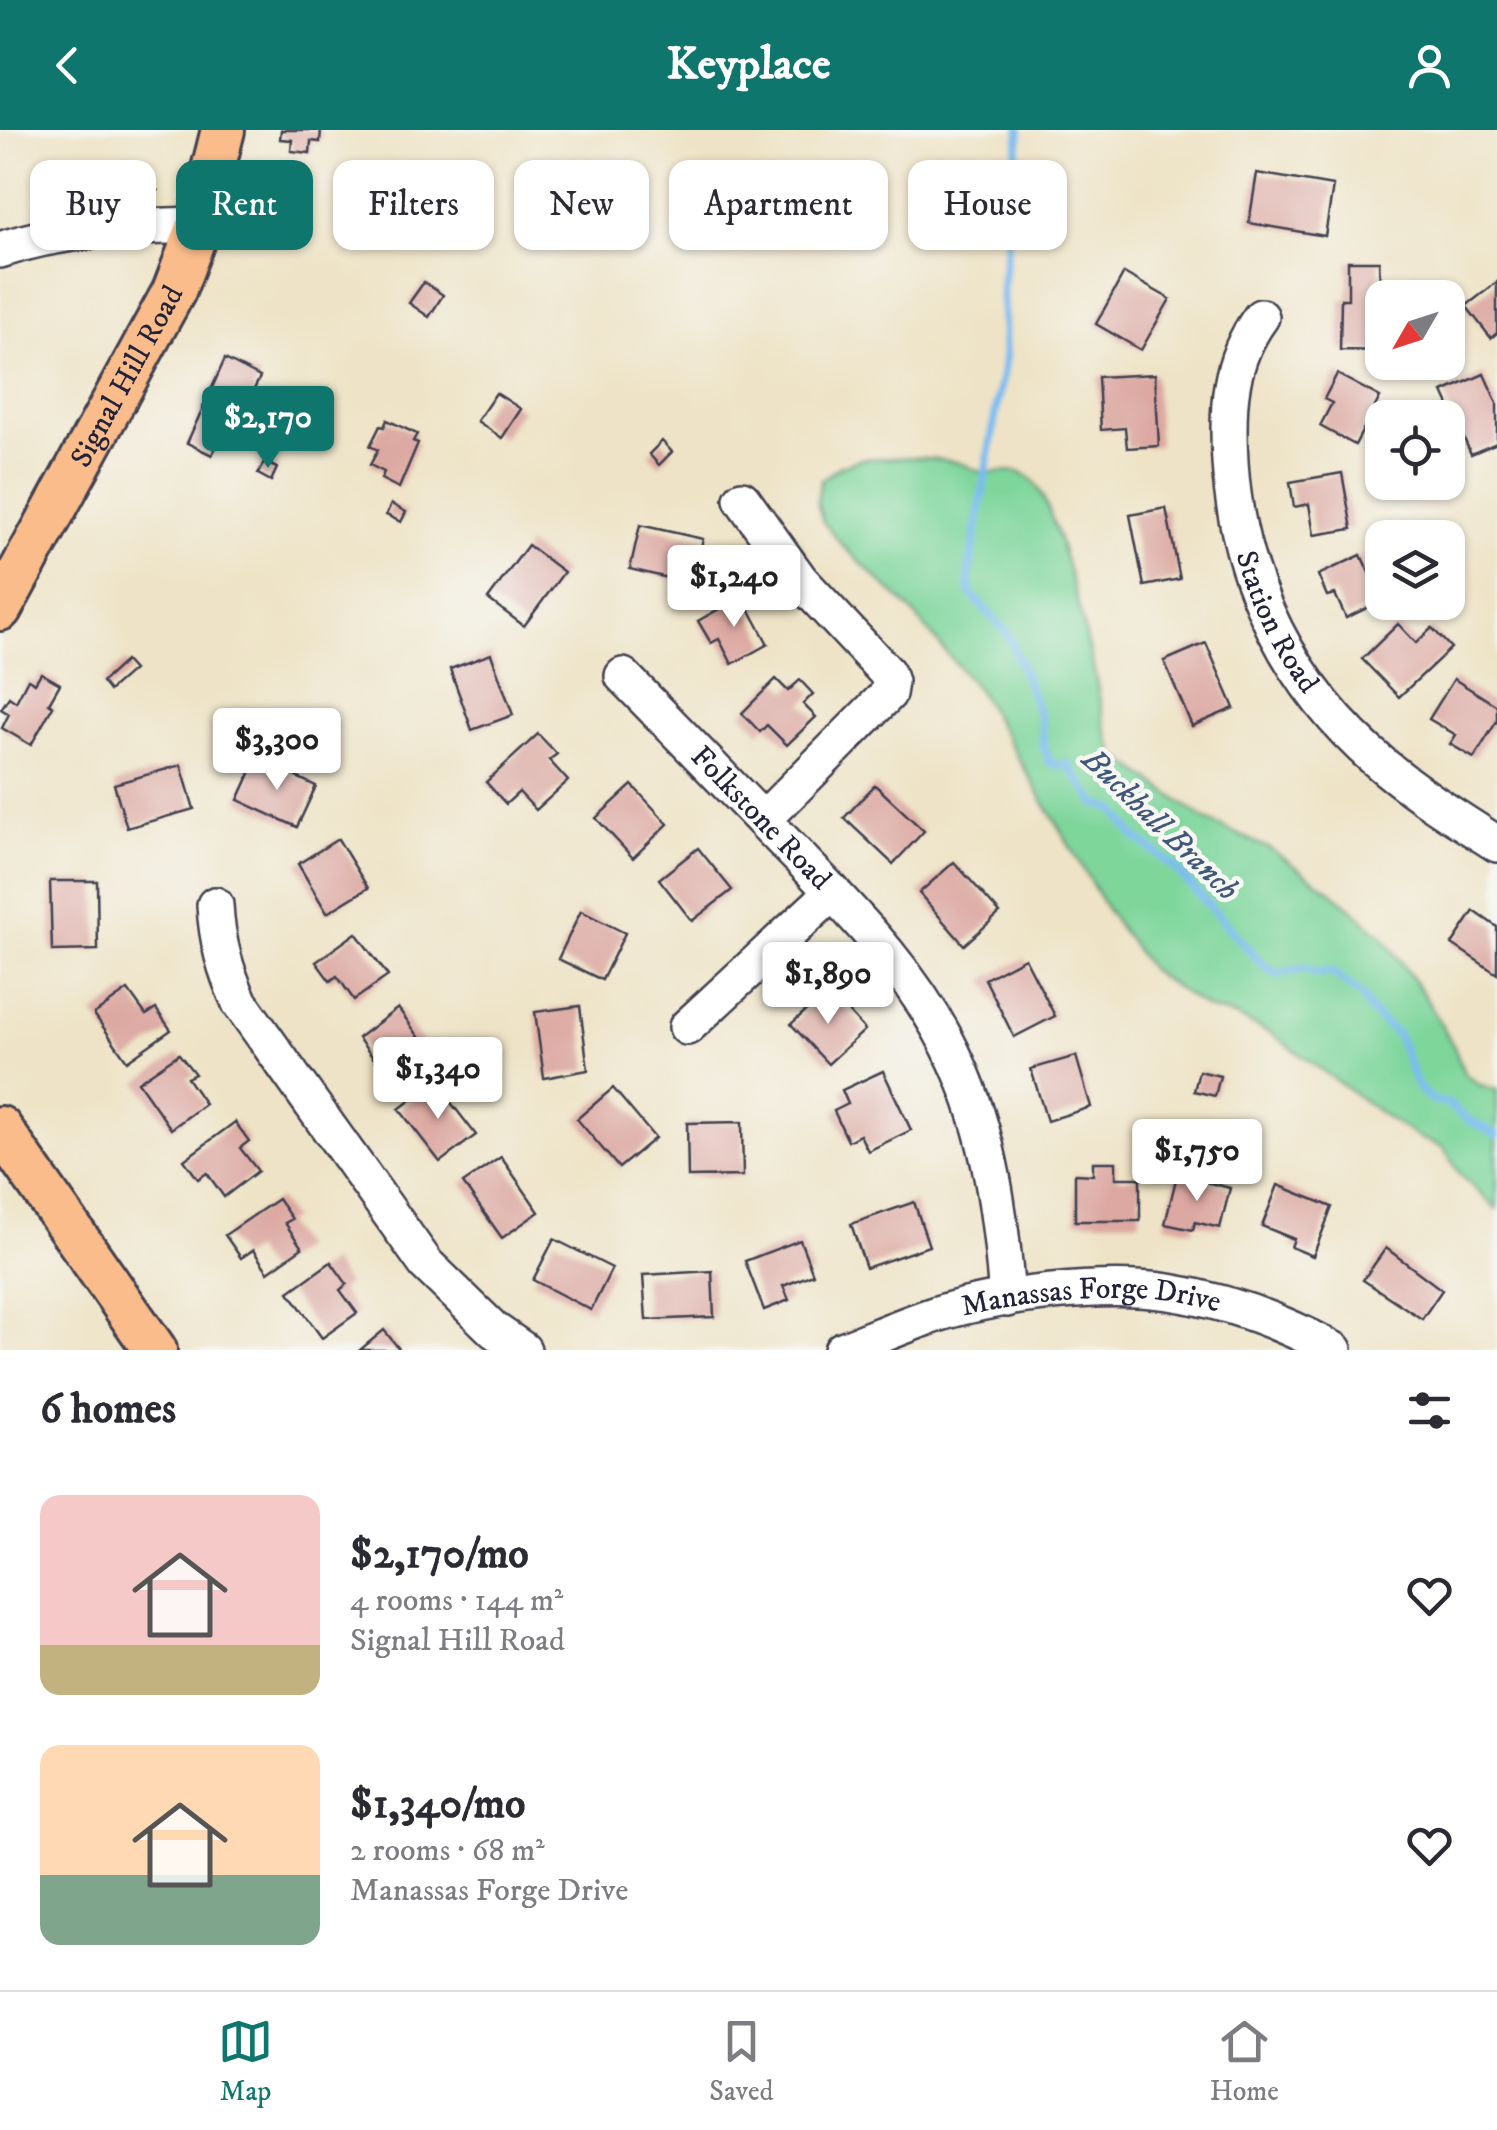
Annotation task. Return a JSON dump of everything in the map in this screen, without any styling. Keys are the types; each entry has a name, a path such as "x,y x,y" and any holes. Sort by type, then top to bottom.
{"main road":[{"name":"Signal Hill Road","path":"215,160 222,130"},
{"name":"Signal Hill Road","path":"0,608 174,291 190,250"},
{"path":"0,1128 155,1350"}],"street":[{"path":"0,250 50,236 176,226"},
{"name":"Station Road","path":"1261,317 1244,340 1228,403 1231,489 1240,540 1255,589 1276,636 1341,725 1381,764 1497,844"},
{"path":"742,499 791,569 887,673 890,682 888,694 763,820"},
{"name":"Folkstone Road","path":"622,676 833,892 901,969 926,1004 956,1060 990,1164 1002,1231 1007,1299"},
{"path":"687,1027 833,892"},
{"path":"215,905 224,966 240,1003 426,1264 480,1318 523,1350"},
{"name":"Manassas Forge Drive","path":"842,1350 930,1316 1007,1299 1099,1290 1165,1291 1240,1308 1302,1332 1334,1350"}],"green space":[{"path":"861,459 936,459 981,472 1019,472 1032,480 1059,541 1085,632 1105,727 1117,756 1204,819 1272,850 1335,894 1382,936 1422,992 1454,1047 1464,1073 1480,1085 1497,1090 1497,1209 1461,1176 1443,1147 1419,1138 1383,1115 1271,1033 1208,1009 1151,971 1109,913 980,693 910,609 823,522 817,502 821,480 839,467"}],"building":[{"path":"281,130 321,130 320,142 311,141 310,153 291,151 292,140 280,139"},
{"path":"1257,173 1333,186 1325,236 1249,223"},
{"path":"1348,261 1379,261 1380,280 1365,280 1365,351 1340,350 1341,299 1348,299"},
{"path":"1124,273 1170,299 1141,350 1096,324"},
{"path":"424,282 443,295 429,317 409,303"},
{"path":"1497,282 1497,333 1491,338 1466,306"},
{"path":"225,359 260,377 229,441 221,437 212,455 187,443"},
{"path":"1155,374 1159,446 1127,448 1125,428 1101,430 1098,377"},
{"path":"1337,374 1380,397 1365,400 1365,426 1355,445 1320,426 1332,403 1324,399"},
{"path":"1484,374 1497,403 1497,443 1471,454 1465,441 1465,400 1447,400 1443,392"},
{"path":"496,393 521,409 502,438 477,421"},
{"path":"387,420 417,434 413,441 418,443 399,488 381,479 384,472 370,465 378,450 370,446"},
{"path":"662,441 672,452 659,465 649,454"},
{"path":"264,462 277,468 271,481 258,474"},
{"path":"1342,473 1352,529 1314,535 1309,504 1294,507 1290,482"},
{"path":"391,504 406,512 401,522 386,515"},
{"path":"1166,508 1180,579 1144,586 1130,515"},
{"path":"640,525 703,539 693,584 630,569"},
{"path":"528,545 564,572 524,626 488,599"},
{"path":"1361,555 1365,564 1365,609 1346,618 1335,594 1327,596 1318,575"},
{"path":"742,596 768,644 732,664 719,639 711,643 698,621"},
{"path":"1398,624 1416,643 1432,628 1451,648 1399,697 1362,659"},
{"path":"1206,643 1234,708 1192,726 1164,661"},
{"path":"491,654 513,715 472,730 450,669"},
{"path":"125,661 133,670 109,691 102,682"},
{"path":"41,673 60,684 49,703 53,706 31,745 2,728 9,714 1,709 9,697 16,702 28,679 35,683"},
{"path":"776,679 788,691 800,680 813,694 803,704 816,717 787,745 767,725 760,732 742,713"},
{"path":"1454,679 1497,706 1497,721 1474,758 1450,744 1456,735 1429,719"},
{"path":"538,734 557,754 549,760 568,781 536,810 519,792 506,804 486,782"},
{"path":"257,758 316,786 297,827 238,800"},
{"path":"181,765 194,809 127,828 114,784"},
{"path":"632,785 668,824 633,858 596,818"},
{"path":"875,785 924,831 893,864 844,818"},
{"path":"338,839 368,888 327,913 298,864"},
{"path":"698,848 732,890 692,921 659,879"},
{"path":"954,862 1000,913 964,945 919,893"},
{"path":"50,881 97,881 98,950 52,951"},
{"path":"581,911 625,933 602,980 558,959"},
{"path":"1474,911 1497,927 1497,974 1452,944"},
{"path":"356,933 388,976 354,1000 337,976 330,981 316,962"},
{"path":"1025,958 1055,1016 1014,1037 985,979"},
{"path":"128,990 146,1015 156,1009 171,1030 127,1061 94,1014"},
{"path":"829,990 865,1030 828,1064 791,1024"},
{"path":"580,1006 588,1070 544,1078 535,1012"},
{"path":"398,1008 430,1052 391,1081 358,1038"},
{"path":"179,1054 195,1074 187,1078 205,1104 171,1129 138,1082"},
{"path":"1076,1056 1091,1107 1047,1121 1031,1069"},
{"path":"883,1071 911,1130 868,1151 860,1135 848,1141 834,1111 848,1104 842,1090"},
{"path":"1199,1071 1220,1076 1215,1096 1194,1091"},
{"path":"435,1082 476,1135 440,1162 399,1109"},
{"path":"613,1088 655,1138 619,1168 577,1119"},
{"path":"235,1122 249,1141 240,1148 258,1171 224,1197 207,1173 198,1179 184,1160"},
{"path":"742,1122 743,1176 688,1177 687,1123"},
{"path":"501,1157 539,1212 502,1238 463,1183"},
{"path":"1093,1162 1116,1162 1116,1178 1140,1178 1140,1221 1075,1221 1075,1174 1093,1175"},
{"path":"1177,1175 1230,1188 1220,1228 1195,1222 1193,1230 1165,1224"},
{"path":"1278,1185 1332,1207 1313,1256 1291,1247 1294,1239 1262,1226"},
{"path":"278,1199 292,1219 285,1223 302,1248 268,1272 253,1250 241,1258 225,1235"},
{"path":"914,1202 929,1246 866,1268 851,1224"},
{"path":"554,1239 612,1268 591,1310 533,1280"},
{"path":"800,1240 813,1274 783,1286 789,1300 764,1310 745,1261"},
{"path":"1386,1248 1442,1290 1422,1319 1363,1280"},
{"path":"331,1262 347,1284 340,1290 357,1313 322,1338 289,1292"},
{"path":"712,1271 714,1317 646,1320 643,1275"},
{"path":"384,1330 400,1350 360,1350"}],"waterway":[{"name":"Buckhall Branch","path":"1020,130 1002,288 1005,357 969,573 970,593 1008,634 1041,718 1043,744 1050,763 1067,763 1096,804 1114,809 1134,836 1172,865 1264,966 1277,974 1306,968 1315,973 1332,972 1362,996 1371,1012 1397,1034 1418,1088 1433,1101 1448,1104 1497,1135"}]}
